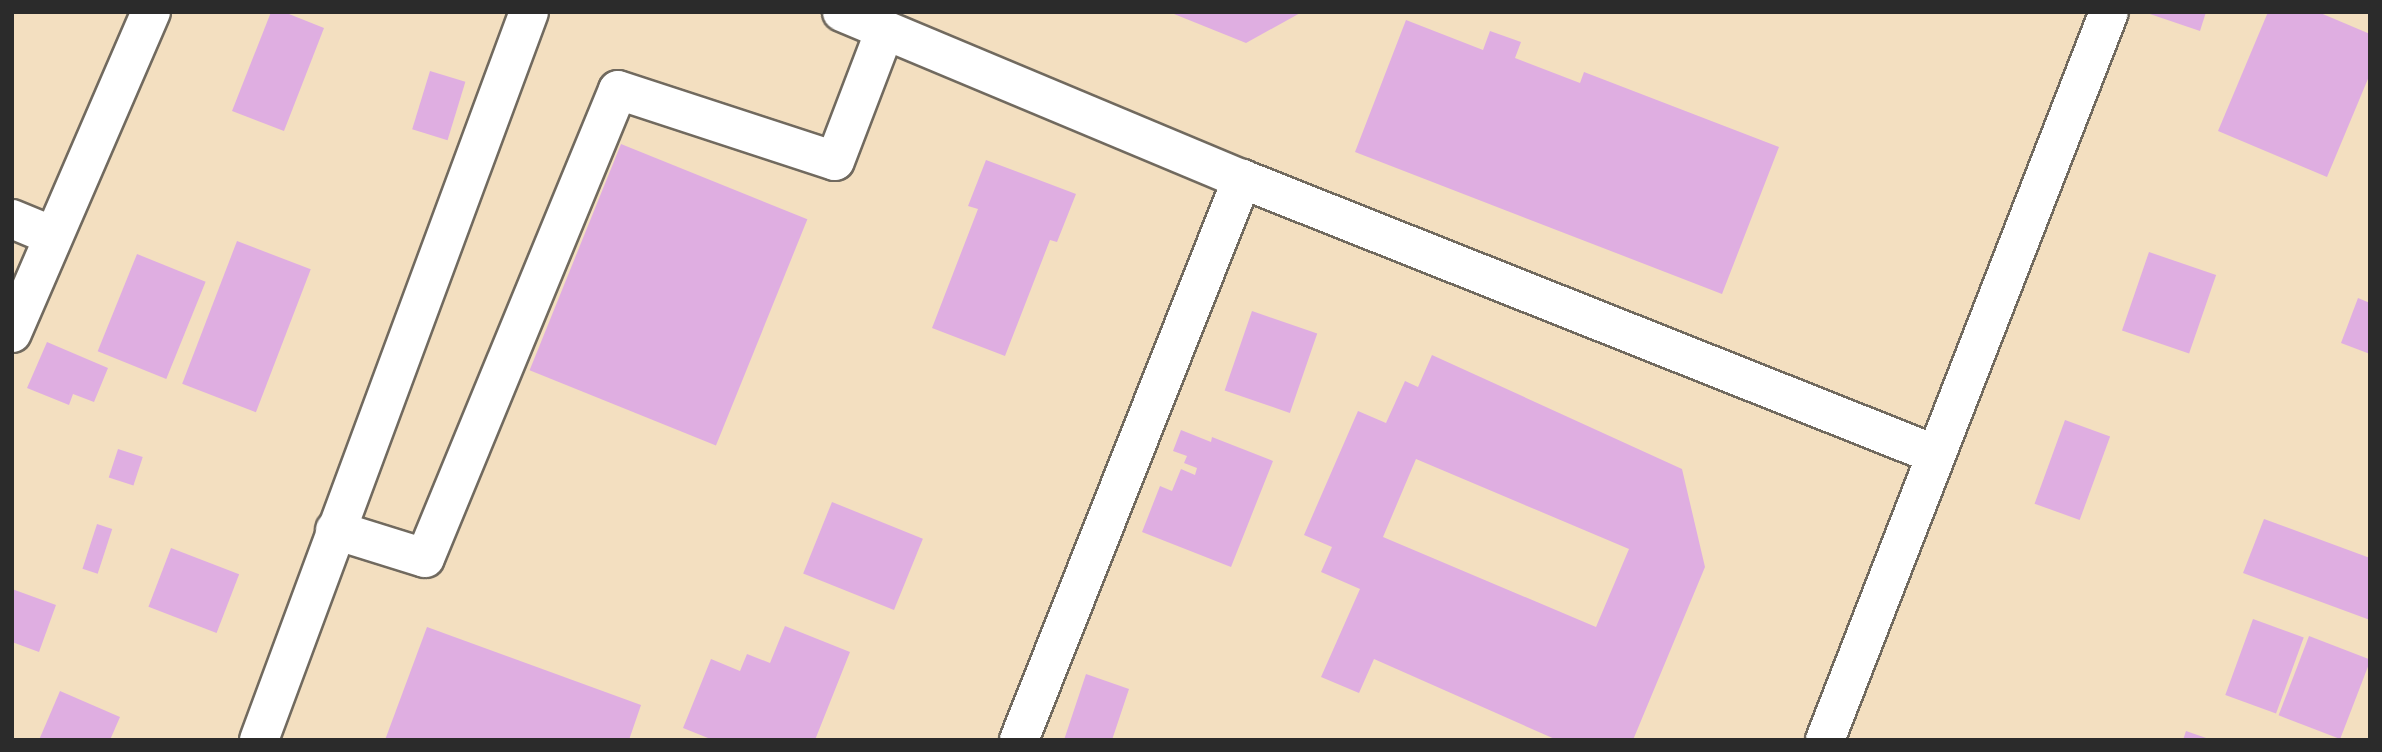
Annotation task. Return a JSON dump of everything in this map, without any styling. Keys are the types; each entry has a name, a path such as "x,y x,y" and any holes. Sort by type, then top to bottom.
{"street":[{"path":"12,333 151,12"},
{"path":"259,740 529,12"},
{"path":"842,12 1242,179 1934,454"},
{"path":"1825,740 1934,454 2109,12"},
{"path":"335,530 425,558 618,90 835,161 885,30"},
{"path":"1018,740 1242,179"},
{"path":"12,219 53,236"}],"building":[{"path":"271,12 284,12 324,28 284,131 232,111"},
{"path":"1169,12 1302,12 1246,43"},
{"path":"2144,12 2206,12 2200,31"},
{"path":"2268,12 2318,12 2370,34 2370,74 2327,177 2218,131"},
{"path":"1406,20 1483,50 1490,31 1521,42 1515,58 1580,83 1584,72 1779,147 1722,294 1355,152"},
{"path":"430,71 465,82 448,140 412,129"},
{"path":"621,144 807,219 716,446 530,370"},
{"path":"986,160 1076,194 1057,242 1050,240 1005,356 932,328 978,209 968,206"},
{"path":"237,241 311,269 256,412 182,384"},
{"path":"2149,252 2216,275 2189,354 2122,330"},
{"path":"137,254 206,282 166,379 98,351"},
{"path":"2358,298 2370,303 2370,354 2341,343"},
{"path":"1252,311 1317,333 1290,413 1225,390"},
{"path":"47,342 108,368 94,402 73,394 69,405 27,388"},
{"path":"1432,355 1682,469 1705,567 1633,740 1557,740 1374,659 1359,693 1321,677 1360,589 1321,572 1332,547 1304,535 1358,411 1386,423 1405,381 1418,387","holes":["1416,459 1629,549 1596,627 1383,537"]},
{"path":"2065,420 2110,436 2080,520 2035,504"},
{"path":"1181,430 1211,442 1212,437 1273,461 1231,567 1142,532 1160,486 1172,491 1181,469 1195,475 1197,468 1184,463 1187,456 1173,451"},
{"path":"118,449 143,457 133,486 109,478"},
{"path":"832,502 923,539 894,610 803,573"},
{"path":"2264,519 2370,558 2370,620 2243,573"},
{"path":"97,524 112,529 98,574 82,569"},
{"path":"171,548 239,574 217,633 148,607"},
{"path":"12,589 56,605 39,652 12,642"},
{"path":"2253,619 2304,637 2276,714 2225,695"},
{"path":"785,626 850,652 815,740 713,740 683,728 711,659 740,671 747,654 770,663"},
{"path":"427,627 641,705 629,740 385,740"},
{"path":"2309,636 2370,659 2340,739 2279,715"},
{"path":"1086,674 1129,689 1112,740 1064,740"},
{"path":"60,691 120,717 110,740 39,740"},
{"path":"2186,731 2209,739 2209,740 2183,740"}]}
